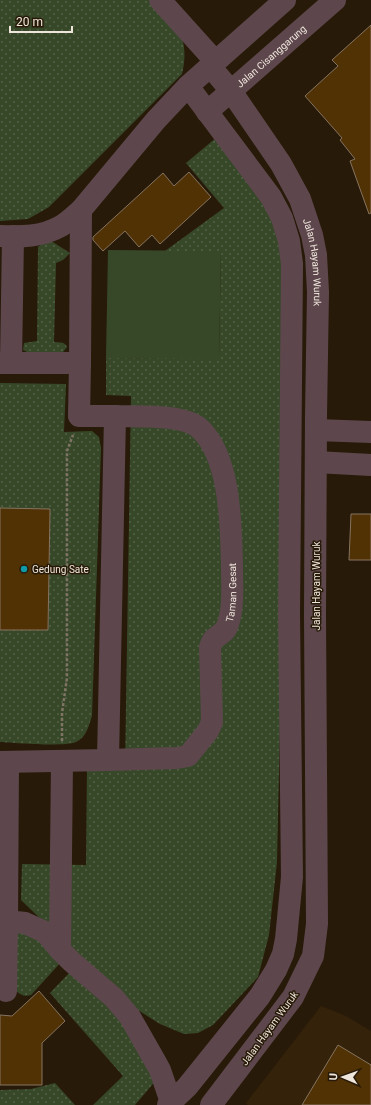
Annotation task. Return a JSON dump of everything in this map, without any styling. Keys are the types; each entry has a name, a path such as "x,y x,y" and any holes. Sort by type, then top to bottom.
{"street":[{"name":"Jalan Hayam Wuruk","path":"160,0 213,63 281,164 300,199 312,234 316,255 318,292 316,430 318,878 317,924 313,956 294,997 213,1104"},
{"path":"80,363 5,363 6,236 27,237 50,232 62,226 81,210 156,120 188,86 285,0"},
{"name":"Jalan Cisanggarung","path":"207,112 335,0"},
{"name":"Jalan Hayam Wuruk","path":"171,1104 187,1087 260,996 276,970 283,954 286,939 292,877 289,614 292,264 289,241 282,218 271,197 188,86"},
{"path":"79,416 81,210"},
{"path":"291,376 317,376"},
{"name":"Taman Gesat","path":"4,762 177,758 188,756 208,731 212,722 210,647 214,640 225,631 228,626 232,590 231,530 227,486 218,457 198,426 176,418 79,416"},
{"path":"108,760 115,416"},
{"path":"316,430 371,432"},
{"path":"316,462 371,465"},
{"path":"289,614 316,614"},
{"path":"60,950 62,761"},
{"path":"4,762 4,921 6,992"},
{"path":"292,877 318,878"},
{"path":"4,921 26,923 45,932 60,950 114,998 126,1012 160,1070 171,1104"},
{"path":"160,1070 213,1104"}],"path":[{"path":"62,761 62,713 67,678 67,451 79,416"}],"shaded area":[{"path":"321,1006 346,1016 371,1031 371,1105 248,1105 246,1103"}],"green space":[{"path":"0,0 150,0 181,36 184,45 184,65 182,74 49,207 28,219 0,221"},
{"path":"217,137 283,218 287,398 277,862 269,935 258,977 213,1025 198,1033 184,1034 160,1024 130,1005 21,900 22,864 86,865 87,769 125,769 131,396 106,395 106,358 219,359 221,251 165,251 224,208 186,163"},
{"path":"48,239 70,253 63,260 56,263 54,342 63,343 67,347 63,352 27,352 23,350 24,343 37,341 38,247"},
{"path":"108,250 221,251 219,360 106,358"},
{"path":"0,383 66,384 64,432 92,431 99,437 101,448 92,716 87,731 82,738 76,742 39,744 0,742 0,630 48,630 50,510 0,509"},
{"path":"23,927 62,961 31,995 26,996 21,995 16,991 17,934 18,930"},
{"path":"72,970 125,1019 157,1079 135,1105 93,1105 123,1076 50,993"},
{"path":"55,1083 75,1105 0,1105 0,1090 31,1089"}],"building":[{"path":"371,25 371,213 369,214 350,161 355,159 340,140 342,138 305,96 338,66 332,60"},
{"path":"189,172 211,197 160,244 152,235 139,247 125,231 103,251 93,240 93,237 163,173 174,186"},
{"name":"Gedung Sate","path":"0,508 50,509 48,630 0,630"},
{"path":"351,514 371,514 371,560 349,560"},
{"path":"39,991 65,1021 42,1043 42,1085 0,1085 0,1015 12,1016"},
{"path":"338,1045 371,1065 371,1105 302,1105"}],"place":[{"name":"Gedung Sate","path":"24,569"}]}
